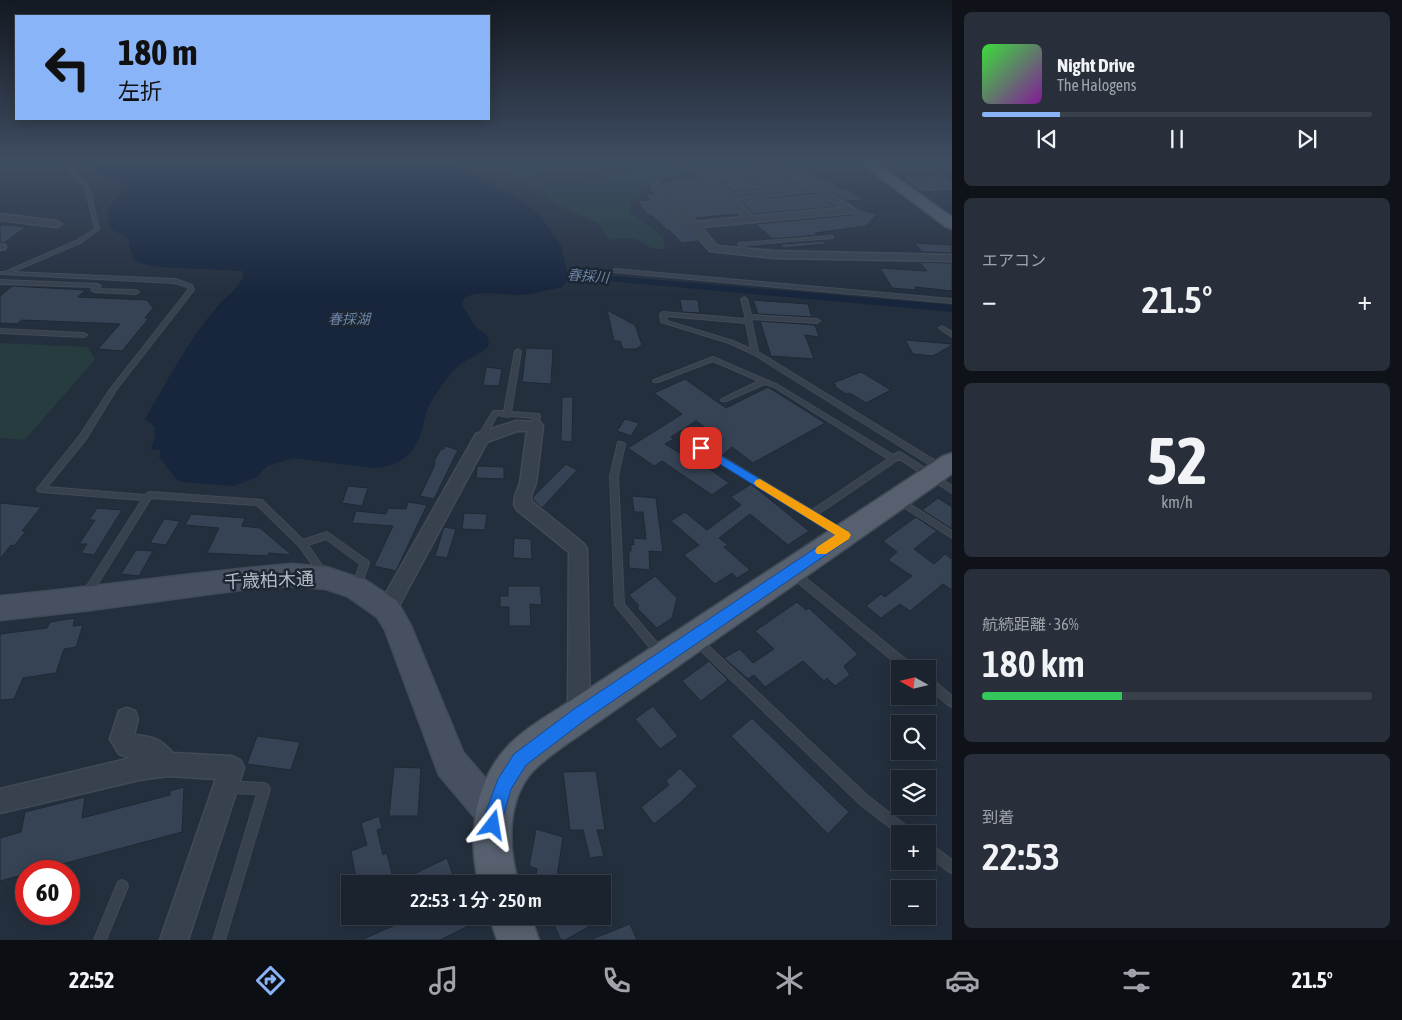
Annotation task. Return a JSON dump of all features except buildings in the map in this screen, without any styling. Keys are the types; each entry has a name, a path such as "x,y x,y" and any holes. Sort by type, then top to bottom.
{"main road":[{"path":"928,207 952,224"},
{"path":"496,875 493,867 492,836 494,814 504,785 520,760 579,715 791,571 898,500 945,474"},
{"path":"513,925 518,940"}],"street":[{"path":"677,207 714,250 749,254 912,255 952,258"},
{"path":"738,207 751,220"},
{"path":"694,225 852,210 847,207"},
{"path":"1,218 56,224"},
{"path":"387,609 481,438 516,426 535,426 528,483 523,496 523,505 578,549 579,715"},
{"name":"千歳柏木通","path":"0,608 83,600 240,579 292,575 326,578 356,588 387,609 397,626 451,763 494,814"},
{"path":"127,719 121,739 127,746 154,749 168,764"},
{"path":"0,801 139,768 168,764 232,768 174,940"}],"lane":[{"path":"1,274 78,242 97,229 93,207"},
{"path":"749,254 740,244 831,237"},
{"path":"616,271 952,301"},
{"path":"1,274 175,282 190,286 191,290 113,390 83,437 41,489 147,498"},
{"path":"0,282 98,286 94,290 136,292"},
{"path":"744,299 755,353"},
{"path":"816,321 663,314 664,322 731,342 755,353 945,474"},
{"path":"942,328 952,336"},
{"path":"0,331 84,334"},
{"path":"507,414 518,351"},
{"path":"656,382 713,358 766,381 894,459"},
{"path":"724,400 766,381"},
{"path":"481,438 495,414 537,416 535,426"},
{"path":"685,438 845,535"},
{"path":"621,444 614,476 620,605 664,658"},
{"path":"812,514 899,455 945,474"},
{"path":"83,600 149,495 259,502 302,544 326,578"},
{"path":"898,500 952,535"},
{"path":"302,544 327,535 365,563 356,588"},
{"path":"791,571 900,660"},
{"path":"694,638 865,802 896,825"},
{"path":"936,689 952,702"},
{"path":"219,940 264,790 226,786"},
{"path":"936,855 952,867"},
{"path":"100,940 122,886"}],"green space":[{"path":"562,207 631,207 631,213 663,237 665,249 652,248 635,239 609,240 598,223"},
{"path":"0,343 88,347 95,359 25,440 0,438"}],"water":[{"name":"春採湖","path":"110,207 530,207 541,217 561,245 567,272 952,305 952,312 575,278 568,280 562,287 530,294 491,293 470,295 464,298 462,305 476,327 487,336 489,344 482,351 459,366 443,383 427,410 418,441 403,459 389,466 372,468 293,458 267,466 257,477 233,486 184,482 177,480 159,457 161,450 151,450 155,437 155,427 145,419 198,331 218,306 237,287 244,274 242,271 160,267 134,260 129,245 130,240 109,228 108,209"}],"slow traffic":[{"path":"760,483 845,535 822,551"}],"route":[{"path":"493,825 494,814 504,785 520,760 579,715 607,698 845,535 701,448"}],"water label":[{"name":"春採川","path":"588,276"}]}
